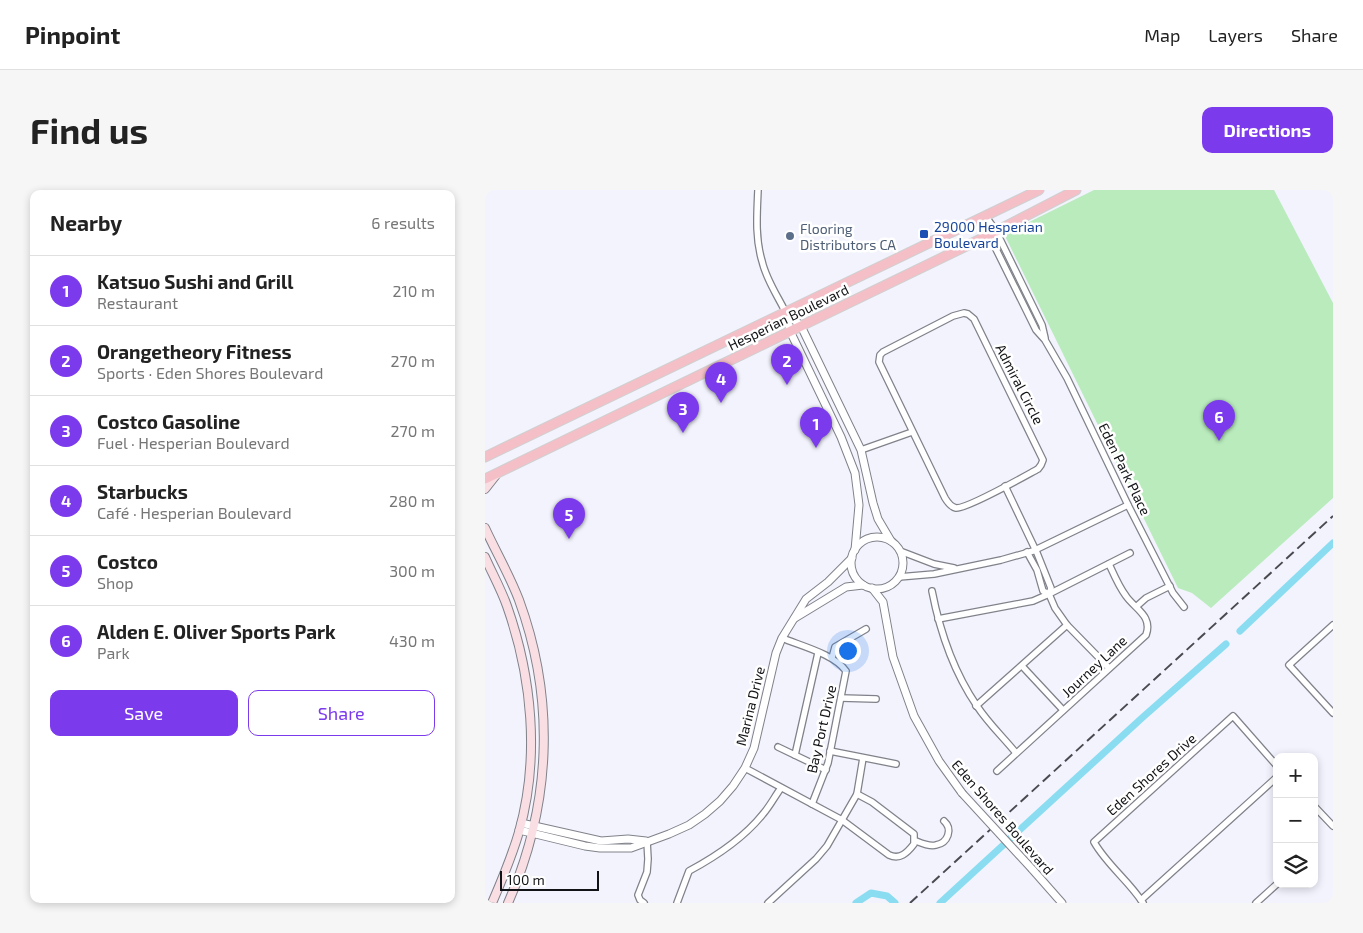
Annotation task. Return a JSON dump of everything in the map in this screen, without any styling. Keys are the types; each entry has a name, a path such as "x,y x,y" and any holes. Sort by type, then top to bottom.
{"main road":[{"name":"Hesperian Boulevard","path":"485,457 1039,190"},
{"name":"Hesperian Boulevard","path":"485,479 992,233 1073,191"},
{"path":"485,489 498,472"},
{"path":"485,528 519,600 532,644 540,683 545,755 540,799 534,829 521,873 508,903"},
{"path":"485,557 507,604 520,647 531,720 531,755 520,827 506,870 492,903"}],"street":[{"path":"758,190 757,241 762,263 785,311 790,331 849,455 858,490 859,521 851,566 853,573 863,585 872,588 881,589 893,584"},
{"name":"Eden Park Place","path":"986,216 1036,330 1045,340 1067,378 1128,505 1170,586 1184,607"},
{"path":"785,311 801,326 861,450 876,511 883,529 900,551 934,564 956,569"},
{"name":"Admiral Circle","path":"968,314 974,319 1043,460 1038,469 1005,486 961,508 951,506 945,498 881,370 880,355 885,350 953,316 968,314"},
{"path":"849,455 912,432"},
{"path":"1005,486 1051,588 1049,594"},
{"path":"899,577 934,574 1035,550 1128,505"},
{"path":"855,550 861,543 869,539 882,538 891,541"},
{"path":"883,602 899,577 903,564 900,551"},
{"path":"1027,552 1037,570 1043,591 1049,594 1055,608 1067,625 1109,668"},
{"path":"937,619 1033,600 1130,554"},
{"name":"Marina Drive","path":"520,827 601,841 628,839 647,841 689,825 705,814 733,786 745,768 754,748 775,654 782,638 805,599 827,582 852,558"},
{"name":"Journey Lane","path":"997,771 1146,635 1148,622 1137,606 1125,595 1109,564"},
{"name":"Marina Drive","path":"795,618 846,587 863,585"},
{"path":"1137,606 1146,598 1170,586"},
{"name":"Eden Shores Boulevard","path":"872,588 883,602 893,657 914,716 939,761 962,793 1062,903"},
{"path":"932,591 944,643 976,706 1016,753"},
{"path":"976,706 1067,625"},
{"path":"1333,625 1289,665 1333,713"},
{"path":"782,638 832,658 835,648 866,629"},
{"path":"795,755 818,653"},
{"name":"Bay Port Drive","path":"812,804 826,770 846,671 841,664 832,658"},
{"path":"1022,666 1063,710"},
{"path":"841,698 876,700"},
{"name":"Eden Shores Drive","path":"1142,902 1101,854 1094,842 1233,716 1273,761"},
{"path":"778,747 826,770"},
{"path":"830,751 896,764"},
{"path":"768,903 827,846 857,794 863,758"},
{"path":"745,768 842,820 892,857 903,856 915,841 915,834 872,802 857,794"},
{"path":"1142,902 1273,781"},
{"path":"677,903 689,871 711,860 748,831 764,813 781,788"},
{"path":"1318,810 1333,826"},
{"path":"915,841 929,845 939,844 949,833 949,827 944,821"},
{"path":"644,903 638,896 647,872 647,841"},
{"path":"1256,903 1273,888"}],"green space":[{"path":"1094,190 1274,190 1333,303 1333,498 1211,608 1192,593 1178,588 1006,238 1007,233"}],"waterway":[{"path":"1240,631 1333,543"},
{"path":"940,903 1143,717 1226,644"},
{"path":"856,903 871,893 887,896 895,903"}],"railway":[{"path":"910,903 1333,516"}],"place":[{"name":"29000 Hesperian Boulevard","path":"924,234"},
{"name":"Flooring Distributors CA","path":"790,236"},
{"name":"Orangetheory Fitness","path":"787,385"},
{"name":"Starbucks","path":"721,403"},
{"name":"Costco Gasoline","path":"683,433"},
{"name":"Alden E. Oliver Sports Park","path":"1219,441"},
{"name":"Katsuo Sushi and Grill","path":"816,448"},
{"name":"Costco","path":"569,539"}]}
